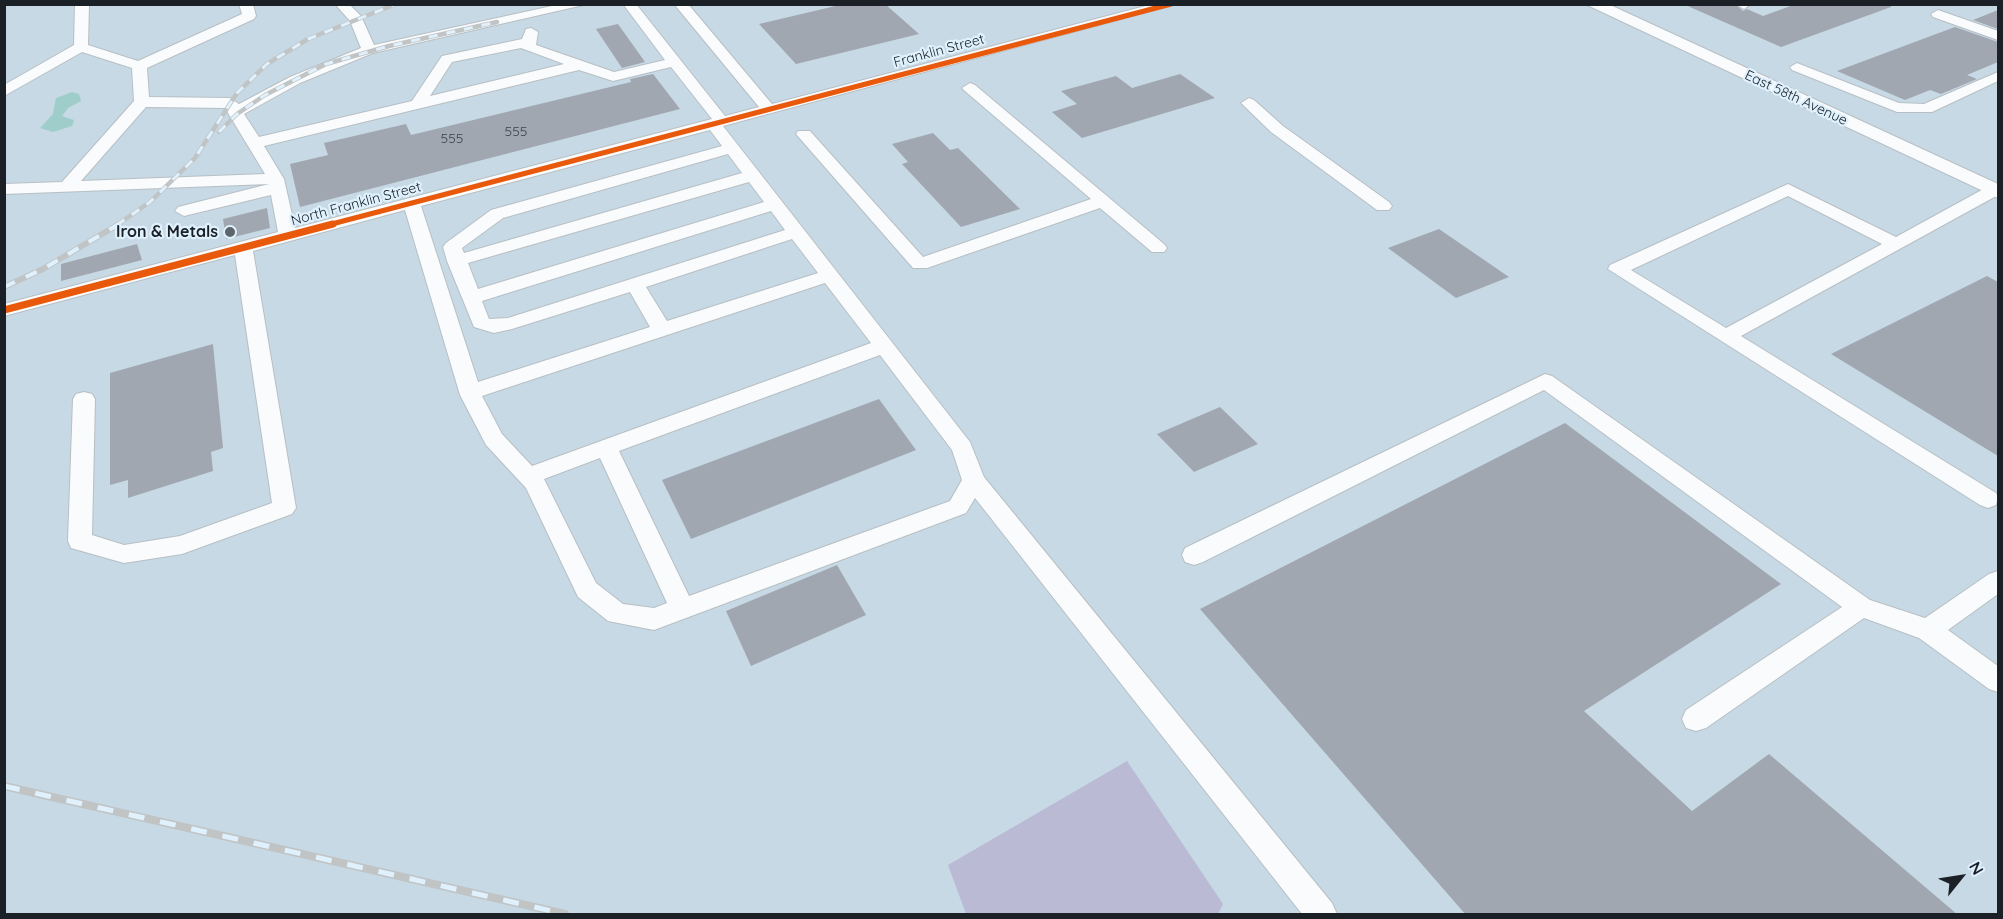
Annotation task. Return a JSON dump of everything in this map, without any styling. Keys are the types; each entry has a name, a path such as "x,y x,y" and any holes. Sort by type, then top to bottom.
{"main road":[{"name":"East 58th Avenue","path":"1593,4 1997,191"}],"street":[{"path":"81,47 82,4"},
{"path":"4,92 81,47 139,66 249,16 246,4"},
{"path":"341,4 356,19 369,50"},
{"path":"522,4 537,10"},
{"path":"236,112 295,80 369,50 537,10 582,4"},
{"path":"629,4 675,62 753,175 962,448 974,480 1321,915"},
{"path":"680,4 769,110"},
{"name":"Franklin Street","path":"718,123 1171,4"},
{"path":"1947,8 1998,36"},
{"path":"537,10 528,47 613,77 675,62"},
{"path":"418,103 447,59 529,42"},
{"path":"254,143 580,65"},
{"path":"67,187 142,102 139,66"},
{"path":"1797,67 1897,107 1926,109 1998,76"},
{"path":"970,88 1158,248"},
{"path":"142,102 230,103 277,184 288,236"},
{"path":"1249,103 1277,129 1383,206"},
{"name":"North Franklin Street","path":"4,310 718,123"},
{"path":"804,134 921,264 1103,201"},
{"path":"733,148 497,214 452,247 481,323 494,327 797,232"},
{"path":"456,261 753,175"},
{"path":"4,189 277,184"},
{"path":"184,211 277,184"},
{"path":"1896,243 1788,189 1617,269 1988,499"},
{"path":"1726,336 1997,191"},
{"path":"412,204 470,392 494,439 535,483 587,590 617,614 654,619 958,507 974,480"},
{"path":"470,298 775,204"},
{"path":"84,399 80,542 124,554 182,545 284,508 243,248"},
{"path":"470,392 830,275"},
{"path":"635,284 662,330"},
{"path":"528,476 884,346"},
{"path":"1194,555 1545,381 1861,607 1928,630 1998,681"},
{"path":"606,448 682,608"},
{"path":"1928,630 1998,581"},
{"path":"1696,719 1861,607"}],"shaded area":[{"path":"5,5 1998,5 1998,914 5,914"},
{"path":"72,92 79,94 81,101 68,108 62,116 74,120 72,126 53,132 40,128 53,114 56,98"},
{"path":"1127,761 1223,904 1218,914 966,914 948,865"}],"building":[{"path":"844,4 885,4 919,34 796,64 759,24"},
{"path":"1683,4 1735,4 1743,11 1747,9 1763,16 1796,4 1891,4 1891,7 1781,47"},
{"path":"1998,10 1998,29 1973,20"},
{"path":"618,24 645,62 622,68 596,29"},
{"path":"1955,27 1998,42 1998,62 1967,75 1977,79 1941,94 1930,90 1905,100 1837,71"},
{"path":"653,74 680,109 300,207 290,164 328,155 324,143 406,124 411,135 631,82 630,79"},
{"path":"1180,74 1215,98 1082,138 1052,112 1077,104 1061,91 1116,76 1132,88"},
{"path":"933,133 950,150 958,148 1020,209 961,227 902,164 908,162 892,144"},
{"name":"Iron & Metals","path":"267,208 270,228 226,239 223,219"},
{"path":"1439,229 1509,277 1456,298 1388,248"},
{"path":"137,244 142,260 61,281 61,264"},
{"path":"1987,276 1998,282 1998,456 1831,354"},
{"path":"213,344 223,448 211,452 213,471 128,498 128,480 110,485 110,373"},
{"path":"879,399 916,450 691,539 662,480"},
{"path":"1220,407 1258,444 1194,472 1157,434"},
{"path":"1565,423 1781,584 1584,711 1692,811 1769,754 1958,915 1466,915 1200,609"},
{"path":"837,565 866,615 751,666 726,611"}],"railway":[{"path":"117,225 150,202 195,158 237,93 267,64 308,39 396,4"},
{"path":"219,132 237,114 265,95 326,64 389,46 497,22"},
{"path":"4,287 43,269 119,224"},
{"path":"4,786 565,914"}],"cycle path":[{"path":"4,310 1171,4"}],"place":[{"name":"Iron & Metals","path":"230,232"}]}
